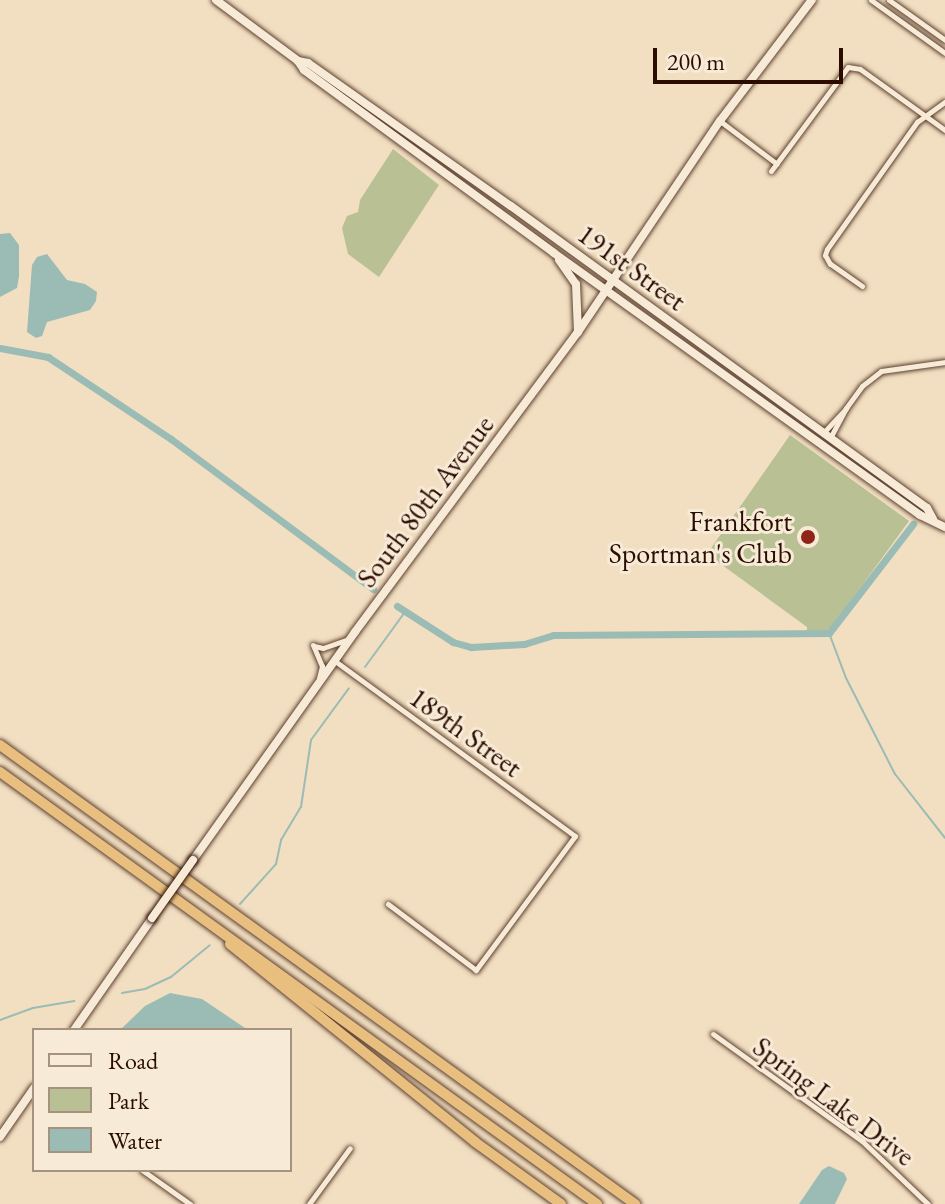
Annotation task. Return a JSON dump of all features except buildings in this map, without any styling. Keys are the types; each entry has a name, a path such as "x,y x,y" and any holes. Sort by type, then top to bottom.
{"highway":[{"path":"0,745 635,1204"},
{"path":"0,772 597,1204"},
{"path":"196,913 244,957 475,1142 561,1204"}],"main road":[{"name":"191st Street","path":"216,0 298,61 304,70 554,253 914,511 945,527"},
{"name":"South 80th Avenue","path":"75,1028 355,632 578,332 720,121 812,0"},
{"name":"191st Street","path":"298,61 308,63 614,281 927,508 933,519"},
{"path":"554,253 576,284 578,332"},
{"path":"0,1137 32,1091"}],"street":[{"path":"871,0 945,53"},
{"path":"879,6 886,0 945,40"},
{"path":"771,171 848,67 860,69 945,130"},
{"path":"862,286 830,264 825,255 827,249 924,115 945,102"},
{"path":"720,121 777,164"},
{"path":"826,436 843,420 846,408 862,386 881,371 945,362"},
{"path":"314,691 322,666 313,645 323,648 342,642 355,632"},
{"name":"189th Street","path":"335,661 575,836 476,970 388,904"},
{"name":"Spring Lake Drive","path":"713,1034 885,1159 928,1204"},
{"path":"25,1101 32,1105"},
{"path":"309,1204 350,1148"},
{"path":"145,1172 190,1204"}],"green space":[{"path":"393,149 439,185 379,277 348,254 342,228 347,216 358,212 360,200"},
{"name":"Frankfort Sportman's Club","path":"790,435 909,521 831,628 819,636 807,636 807,627 707,554"}],"water":[{"path":"10,233 19,245 19,276 17,288 0,297 0,234"},
{"path":"47,254 67,280 85,284 97,292 96,301 90,310 47,322 42,336 36,338 27,332 32,265 37,257"},
{"path":"170,993 202,999 245,1028 122,1028 145,1006"},
{"path":"829,1166 844,1173 847,1179 835,1204 799,1204 822,1170"}],"waterway":[{"path":"0,348 48,357 171,439 373,589"},
{"path":"397,606 453,642 471,647 524,644 553,635 829,633 913,524"},
{"path":"365,667 405,612"},
{"path":"829,633 846,678 895,774 945,838"},
{"path":"240,904 276,864 281,840 301,807 311,740 349,688"},
{"path":"122,993 145,989 171,977 210,945"},
{"path":"0,1020 33,1008 74,1001"}],"place":[{"name":"Frankfort Sportman's Club","path":"808,537"}]}
